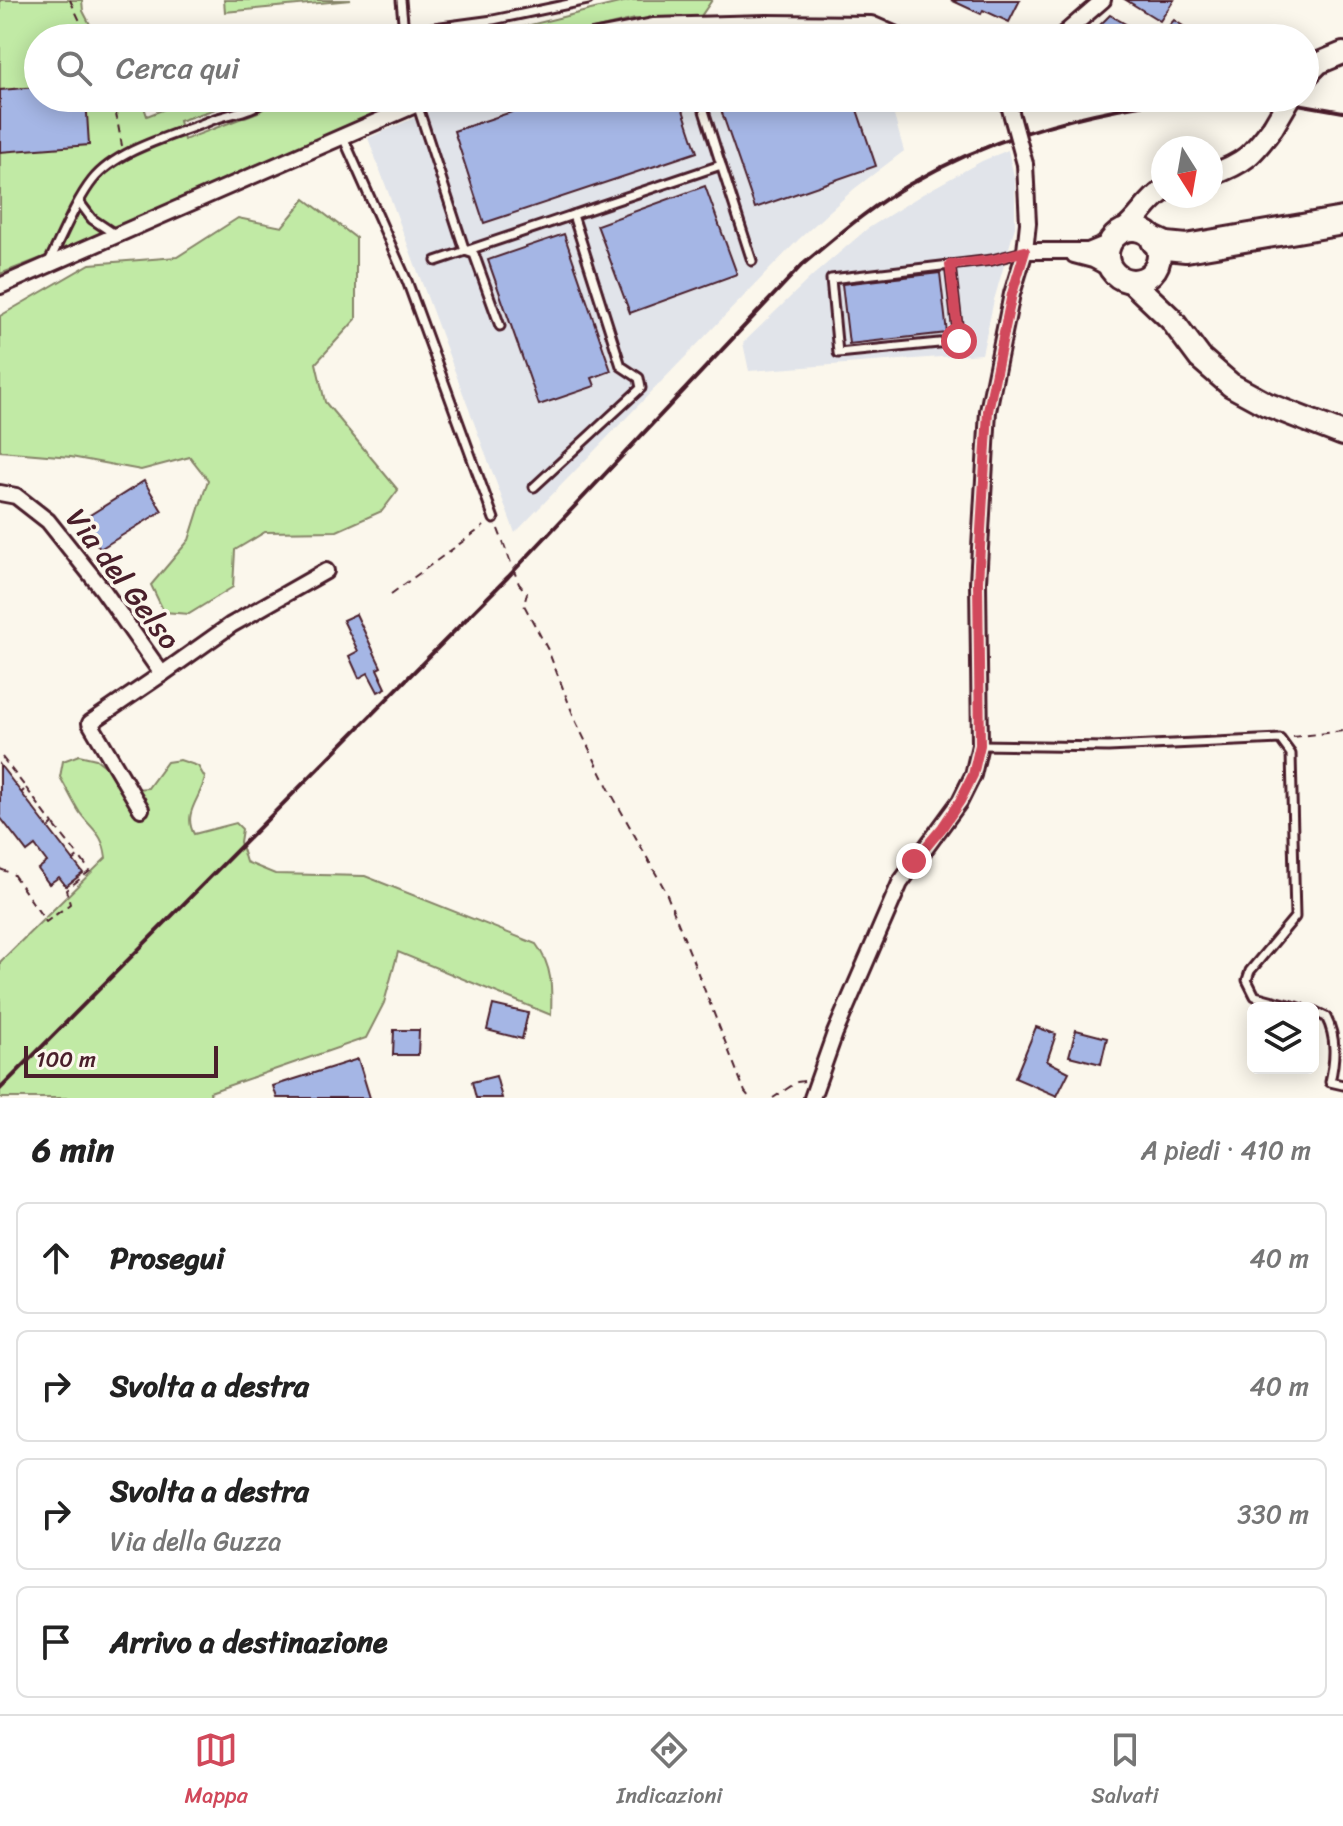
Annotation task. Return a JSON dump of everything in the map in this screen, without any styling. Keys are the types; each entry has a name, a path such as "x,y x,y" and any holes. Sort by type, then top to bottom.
{"highway":[{"path":"1154,247 1186,248 1343,221"}],"main road":[{"path":"1171,319 1154,247 1136,229 1116,237 1107,257 1121,276 1171,319 1200,358 1231,385 1266,404 1343,434"},
{"path":"1121,276 1146,278 1154,247"}],"street":[{"path":"1075,24 1103,0"},
{"path":"728,24 871,24"},
{"path":"1319,63 1343,53"},
{"path":"0,286 399,112"},
{"path":"812,1098 900,883 960,801 973,775 980,745 978,582 988,411 1012,294 1025,251 1028,223 1025,164 1011,112"},
{"path":"1223,171 1238,166 1257,149 1282,112"},
{"path":"1025,251 1088,251 1116,237 1151,203"},
{"path":"1154,247 1158,208"},
{"path":"1066,253 1093,260 1121,276"},
{"name":"Via del Gelso","path":"0,493 16,496 48,521 103,590 162,674 231,625 326,571"},
{"path":"141,809 90,723 162,674"}],"lane":[{"path":"401,0 403,24"},
{"path":"463,24 588,0"},
{"path":"48,264 97,176 124,155 238,112"},
{"path":"420,112 465,251"},
{"path":"704,112 752,261"},
{"path":"343,137 407,281 494,519"},
{"path":"436,261 721,165"},
{"path":"80,203 92,219 116,235"},
{"path":"534,487 641,388 639,378 621,366 573,215"},
{"path":"465,251 474,254 500,326"},
{"path":"950,265 959,341 838,353 831,279 992,260 1025,251"},
{"path":"980,745 1108,747 1280,739 1291,754 1295,917 1250,971 1247,980 1255,996 1278,1002"},
{"path":"1319,1014 1326,1017 1331,1025 1336,1058 1330,1082 1343,1085"}],"path":[{"path":"70,0 81,24"},
{"path":"116,112 124,155"},
{"path":"391,594 494,519 519,584 527,593 524,605 548,650 576,722 611,793 665,890 714,1018 750,1098"},
{"path":"1280,739 1343,731"},
{"path":"0,869 13,874 46,922 70,904 66,890 90,871 1,756"},
{"path":"21,793 26,788"},
{"path":"49,828 53,824"},
{"path":"73,861 79,856"},
{"path":"773,1098 797,1082 818,1078"}],"shaded area":[{"path":"428,112 893,112 904,151 854,189 799,239 515,533 368,138"},
{"path":"1008,150 1015,181 1015,227 982,354 749,371 743,343 811,277 867,229 926,192"}],"green space":[{"path":"0,0 82,0 83,11 90,24 24,24 24,112 146,112 147,116 157,112 206,112 179,121 184,140 258,112 385,112 126,225 0,274"},
{"path":"224,0 351,0 225,12"},
{"path":"631,0 712,0 699,19 635,19 614,24 534,24"},
{"path":"305,199 356,238 356,319 316,363 325,402 398,490 382,511 337,531 265,532 235,550 233,587 189,614 164,612 151,585 189,540 208,480 190,457 141,470 71,457 0,451 0,316 90,264 177,257 238,218 282,227"},
{"path":"79,755 96,759 135,789 148,788 167,762 180,760 198,766 205,778 191,812 194,834 236,823 242,829 240,842 246,862 275,874 365,876 536,944 548,970 551,1015 398,952 384,1003 366,1038 210,1092 211,1098 0,1098 0,962 106,858 100,838 80,813 60,777 63,761"}],"building":[{"path":"951,0 1020,0 1009,22 983,10 981,14"},
{"path":"1126,0 1174,0 1160,21"},
{"path":"1110,15 1125,24 1101,24"},
{"path":"24,88 24,112 87,112 89,145 0,152 0,90"},
{"path":"512,112 684,112 697,152 484,223 454,131"},
{"path":"722,112 858,112 876,166 755,208"},
{"path":"705,186 737,274 630,313 597,225"},
{"path":"564,234 611,371 592,378 595,386 539,405 488,260"},
{"path":"940,273 947,333 849,344 842,284"},
{"path":"144,481 162,511 100,549 82,520"},
{"path":"356,614 381,667 377,669 386,688 378,692 368,673 359,678 349,656 358,651 343,620"},
{"path":"0,765 83,873 66,886 59,877 49,884 38,869 47,862 35,846 27,852 0,817"},
{"path":"493,1005 528,1013 522,1039 487,1030"},
{"path":"1036,1027 1056,1034 1047,1061 1069,1072 1057,1096 1015,1078"},
{"path":"394,1030 419,1030 418,1055 393,1055"},
{"path":"1076,1030 1107,1038 1101,1064 1069,1056"},
{"path":"358,1059 370,1098 277,1098 273,1086"},
{"path":"496,1076 502,1098 476,1098 472,1082"}],"railway":[{"path":"1319,108 1343,112"},
{"path":"0,1089 508,577 802,265 854,222 943,166 1046,126 1104,112"}],"route":[{"path":"914,861 960,801 973,775 980,745 978,582 988,411 1012,294 1025,251 992,260 950,265 959,341"}]}
